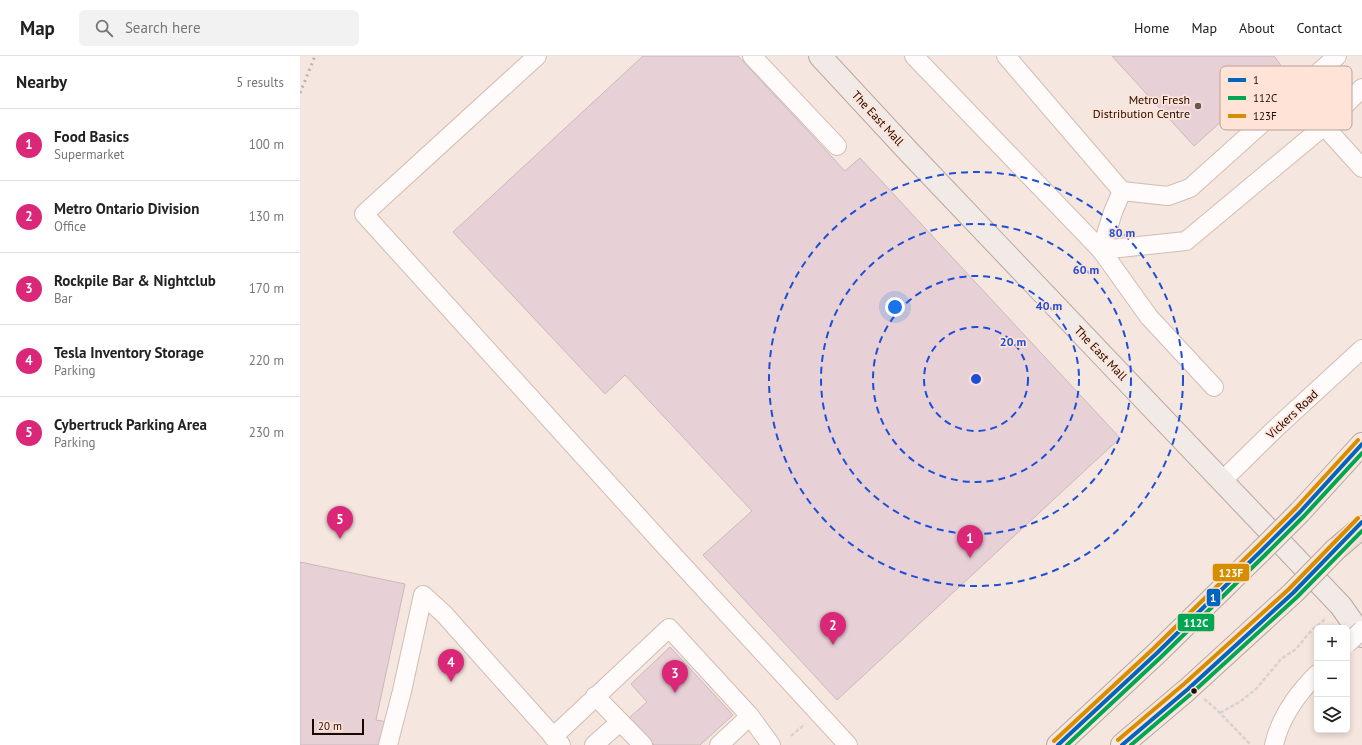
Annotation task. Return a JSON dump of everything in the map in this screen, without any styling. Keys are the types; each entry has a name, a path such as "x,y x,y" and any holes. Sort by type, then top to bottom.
{"highway":[{"path":"1335,550 1362,527"}],"main road":[{"name":"The East Mall","path":"820,56 909,152 1341,606 1362,636"},
{"path":"1058,745 1157,653 1261,551 1300,512 1362,444"},
{"path":"1122,745 1188,689 1293,593 1362,522"}],"street":[{"path":"537,56 364,214 663,544 848,745"},
{"path":"752,56 837,146"},
{"path":"914,56 1101,250 1149,316 1214,387"},
{"path":"1006,56 1122,191 1168,196 1190,188 1255,130"},
{"path":"1326,66 1337,56"},
{"path":"1352,98 1362,88"},
{"path":"1101,250 1186,241 1319,130"},
{"path":"1328,130 1362,168"},
{"path":"1101,250 1113,212 1122,191"},
{"name":"Vickers Road","path":"1222,481 1270,434 1362,349"},
{"path":"388,745 402,691 423,595 444,614 557,741 595,696 669,628 750,716 771,745"},
{"path":"1350,641 1362,630"},
{"path":"1274,745 1287,712 1305,686 1314,677"},
{"path":"595,696 643,745"},
{"path":"719,745 750,716"},
{"path":"594,745 620,722"}],"path":[{"path":"1220,712 1241,701 1256,689 1281,659 1296,649 1310,632 1325,619"},
{"path":"1188,689 1220,712 1251,745"}],"building":[{"path":"643,56 738,56 845,171 860,158 1120,438 837,700 703,555 752,511 625,375 605,394 453,232"},
{"name":"Metro Fresh Distribution Centre","path":"1112,56 1274,56 1281,66 1220,66 1220,123 1194,146"},
{"path":"300,562 405,584 376,720 388,722 383,745 300,745"},
{"path":"670,647 733,715 700,745 654,745 629,718 647,702 631,684"}],"railway":[{"path":"300,93 315,56"}],"transit line":[{"name":"123F","path":"1054,741 1153,649 1257,547 1296,508 1358,440"},
{"name":"1","path":"1058,745 1157,653 1261,551 1300,512 1362,444"},
{"name":"112C","path":"1067,745 1161,657 1265,555 1304,516 1362,453"},
{"name":"123F","path":"1118,740 1184,684 1289,589 1358,518"},
{"name":"1","path":"1122,745 1188,689 1293,593 1362,522"},
{"name":"112C","path":"1131,745 1192,693 1297,597 1362,531"}],"place":[{"name":"Metro Fresh Distribution Centre","path":"1198,106"},
{"name":"Cybertruck Parking Area","path":"340,539"},
{"name":"Food Basics","path":"970,558"},
{"name":"Metro Ontario Division","path":"833,645"},
{"name":"Tesla Inventory Storage","path":"451,682"},
{"name":"Rockpile Bar & Nightclub","path":"675,693"}]}
